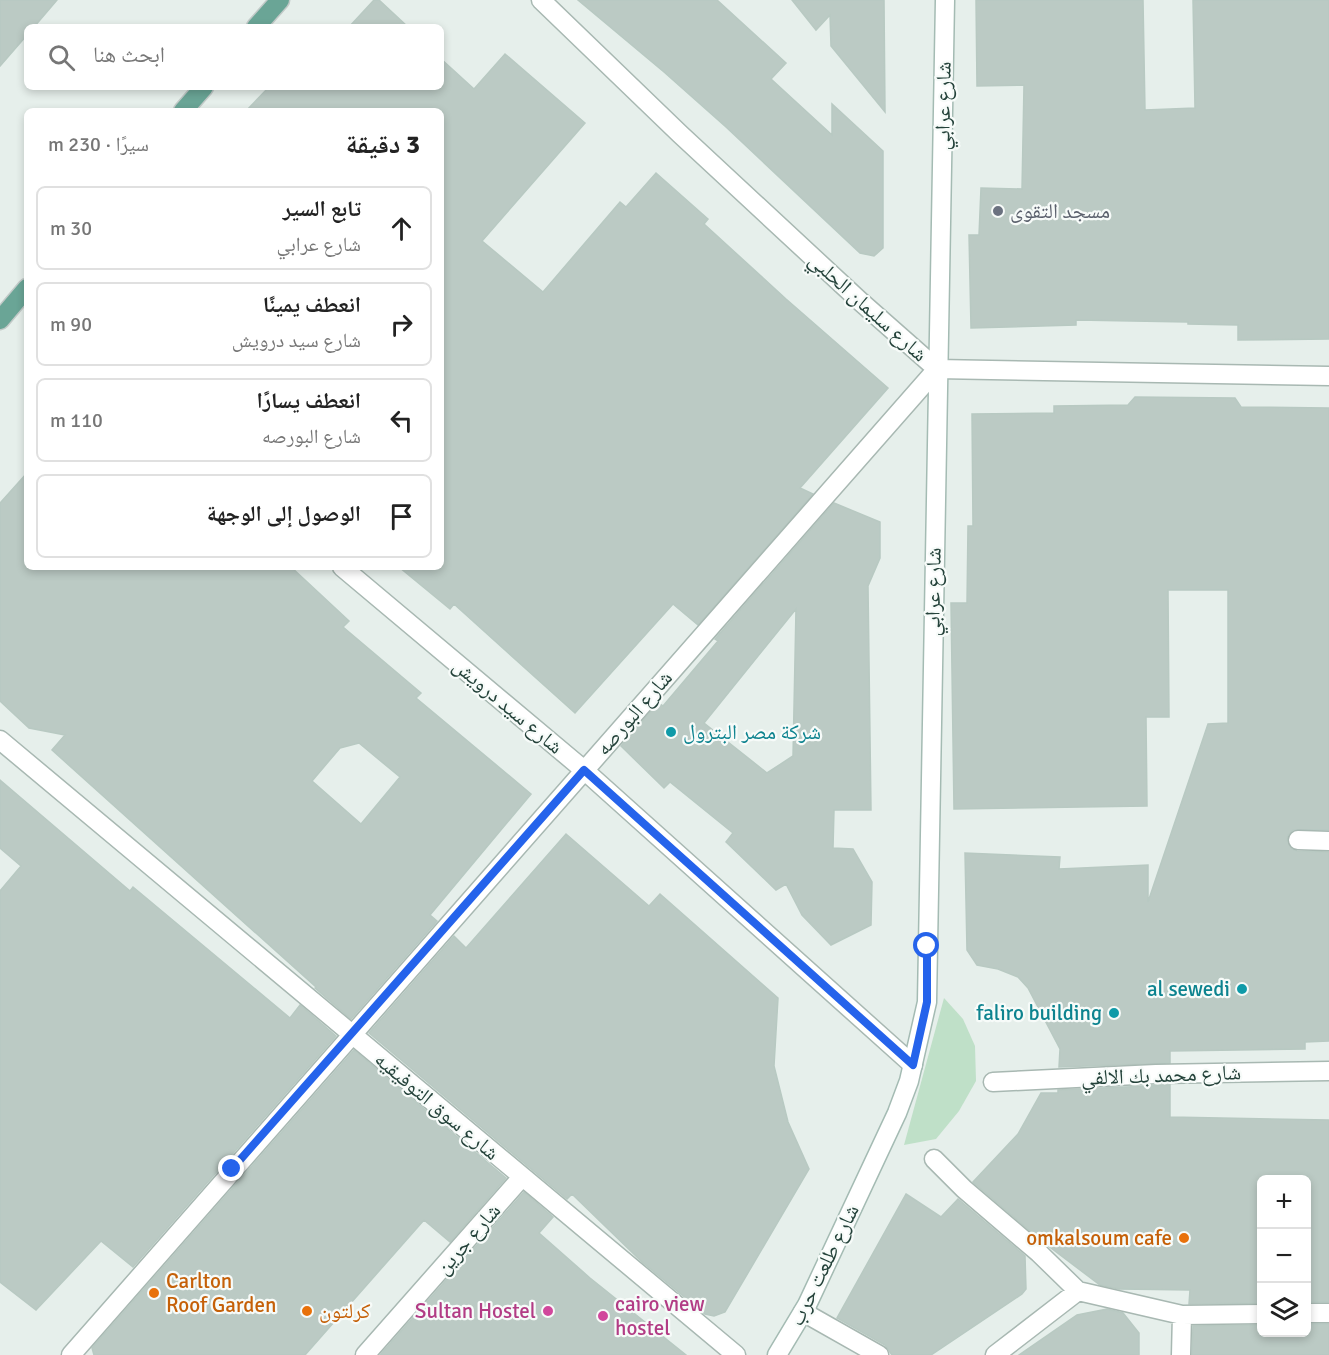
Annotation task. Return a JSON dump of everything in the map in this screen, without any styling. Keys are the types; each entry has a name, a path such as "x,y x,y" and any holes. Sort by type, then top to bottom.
{"main road":[{"path":"259,24 280,0"},
{"path":"186,108 201,90"},
{"path":"0,320 24,296"}],"street":[{"name":"شارع سليمان الحلبي","path":"541,0 680,134 861,302 937,369 1329,376"},
{"name":"شارع عرابي","path":"868,1173 897,1113 913,1065 927,1002 945,0"},
{"name":"شارع البورصه","path":"71,1355 937,369"},
{"name":"شارع سيد درويش","path":"346,570 584,770 913,1065"},
{"name":"شارع سوق التوفيقيه","path":"0,741 736,1355"},
{"path":"1298,840 1329,841"},
{"name":"شارع محمد بك الالفي","path":"993,1082 1156,1074 1329,1071"},
{"path":"934,1159 1078,1291 1182,1315 1257,1314"},
{"name":"شارع طلعت حرب","path":"777,1355 803,1312 868,1173"},
{"name":"شارع جرين","path":"365,1355 522,1177"},
{"path":"995,1355 1078,1291"},
{"path":"803,1312 879,1355"},
{"path":"1311,1313 1329,1313"},
{"path":"1181,1355 1182,1315"}],"green space":[{"path":"944,998 963,1019 975,1046 976,1081 959,1111 936,1139 904,1145"}],"building":[{"path":"0,0 57,0 37,24 24,24 24,38 0,66"},
{"path":"374,0 379,0 405,24 352,24"},
{"path":"578,0 717,0 786,63 771,79 832,135 832,104 883,151 883,248 874,256 860,253 726,127"},
{"path":"792,0 884,0 885,112 831,46 830,15 816,30"},
{"path":"976,0 1143,0 1145,110 1195,108 1193,0 1329,0 1329,339 1238,340 1238,325 1188,324 1188,322 1076,320 1076,325 971,328 969,235 979,235 981,188 1022,189 1024,85 977,86"},
{"path":"505,54 585,123 482,241 543,292 620,202 626,207 656,173 708,219 704,224 888,388 800,488 813,494 698,625 673,604 575,713 454,604 450,609 403,570 444,570 444,108 249,108 266,90 444,90 444,62 474,89"},
{"path":"1135,397 1235,398 1241,407 1329,408 1329,830 1293,830 1287,840 1292,849 1297,851 1329,852 1329,1041 1305,1042 1305,1049 1170,1051 1170,1063 1059,1067 1060,1049 1028,988 1018,977 998,969 977,965 967,950 965,853 1060,857 1059,869 1148,865 1148,902 1208,724 1228,723 1228,590 1168,590 1169,717 1146,717 1147,806 954,809 951,603 967,603 968,526 973,526 972,414 1054,413 1054,406 1128,405"},
{"path":"24,476 24,570 294,570 349,621 343,627 421,693 416,698 531,794 430,915 437,921 351,1019 52,750 65,735 29,728 0,701 0,503","holes":["359,743 400,777 361,824 312,781 340,748"]},
{"name":"شركة مصر البترول","path":"834,503 880,522 880,558 868,586 871,810 834,810 833,848 853,849 872,882 871,925 831,945 802,915 786,884 776,890 726,842 733,833 670,782 664,788 621,746 658,703 663,706 718,641 715,639","holes":["796,609 793,756 767,773 704,723"]},
{"path":"0,780 130,891 133,887 290,1018 300,1005 336,1036 133,1267 101,1241 36,1310 0,1282 0,891 21,866 0,848"},
{"path":"566,834 649,906 660,894 778,998 774,1066 788,1122 809,1169 725,1312 714,1316 705,1314 641,1261 572,1194 567,1199 369,1033 454,936 466,948"},
{"path":"354,1050 506,1178 450,1242 424,1220 305,1355 94,1355 92,1348"},
{"path":"1170,1085 1170,1117 1329,1120 1329,1302 1311,1302 1311,1175 1257,1175 1257,1303 1189,1304 1190,1290 1119,1289 1100,1285 1043,1242 973,1182 1018,1134 1041,1093 1058,1093 1058,1090"},
{"path":"524,1192 553,1217 539,1233 590,1278 686,1355 380,1355"},
{"path":"906,1194 941,1217 958,1199 1025,1256 1026,1289 1022,1294 931,1355 892,1355 885,1345 837,1318"},
{"path":"1107,1309 1123,1313 1139,1333 1139,1355 1019,1355 1077,1315"},
{"path":"1311,1324 1329,1324 1329,1355 1192,1355 1193,1326 1257,1325 1257,1337 1311,1337"}],"place":[{"name":"مسجد التقوى","path":"998,211"},
{"name":"شركة مصر البترول","path":"671,732"},
{"name":"al sewedi","path":"1242,989"},
{"name":"faliro building","path":"1114,1013"},
{"name":"omkalsoum cafe","path":"1184,1238"},
{"name":"Carlton Roof Garden","path":"154,1293"},
{"name":"كرلتون","path":"307,1311"},
{"name":"Sultan Hostel","path":"548,1311"},
{"name":"cairo view hostel","path":"603,1316"}],"route":[{"path":"232,1169 584,770 913,1065 927,1002 927,946"}]}
